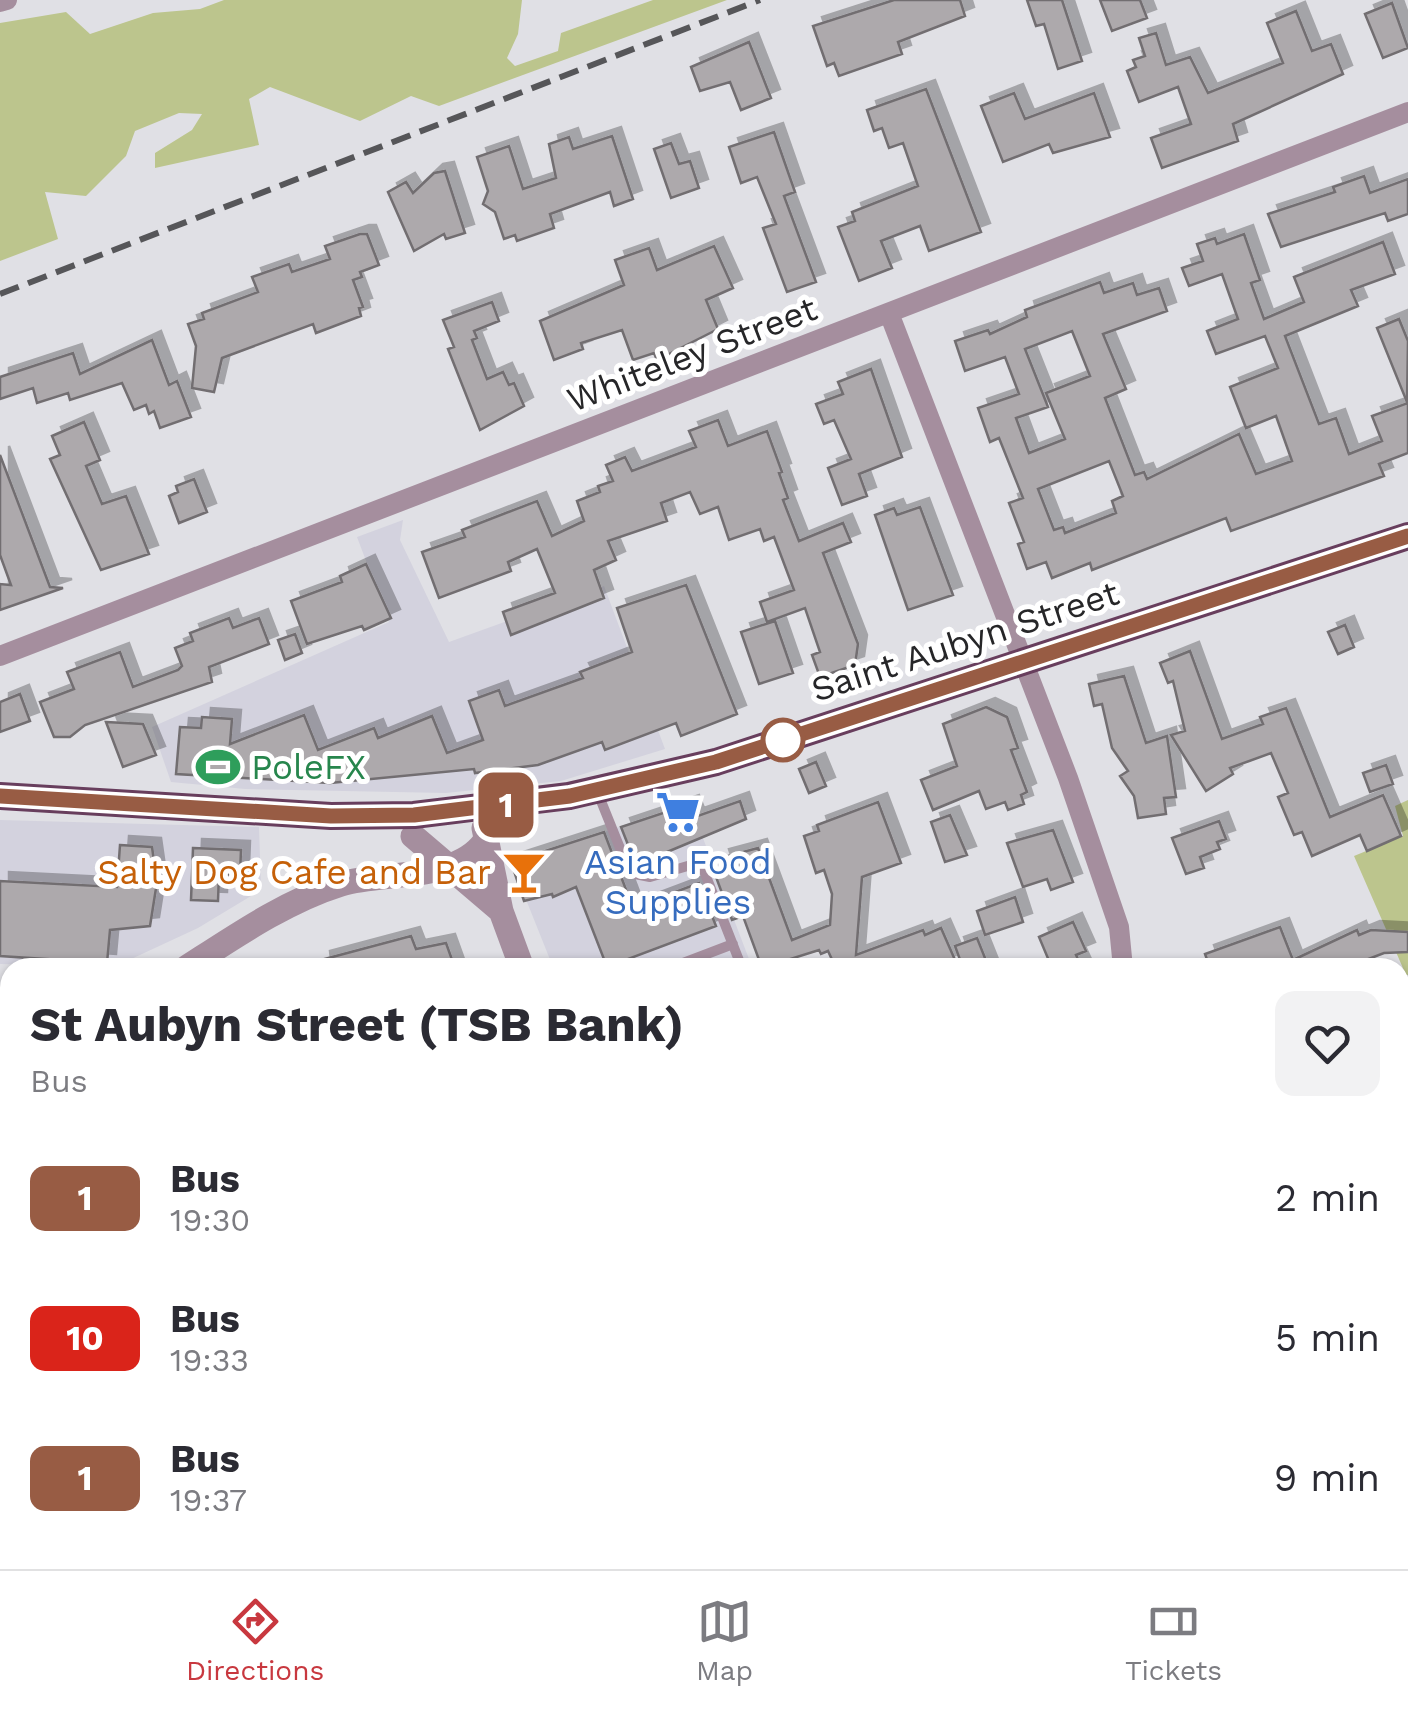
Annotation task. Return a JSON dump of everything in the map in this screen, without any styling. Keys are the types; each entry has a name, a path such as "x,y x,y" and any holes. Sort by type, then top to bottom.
{"highway":[{"name":"Saint Aubyn Street","path":"0,796 413,826 482,807 596,790 716,762 1408,536"}],"street":[{"path":"0,2 7,0"},
{"name":"Whiteley Street","path":"0,656 1408,112"},
{"path":"889,313 1068,778 1119,926 1122,958"},
{"path":"482,807 485,840 502,911 518,958"},
{"path":"370,878 402,854 413,826 502,911"},
{"path":"203,958 310,897 370,878 450,865 476,852 485,840"}],"lane":[{"path":"596,790 626,870 643,878 686,865 701,868 738,958"},
{"path":"696,958 733,944"}],"shaded area":[{"path":"403,520 400,540 449,642 604,586 665,749 561,781 446,793 245,789 171,782 152,727 389,622 357,537"},
{"path":"690,804 749,958 549,958 511,862"},
{"path":"0,820 259,827 261,890 198,928 133,958 0,958"}],"green space":[{"path":"224,0 522,0 518,34 507,58 515,66 558,51 561,33 653,0 727,0 439,106 411,96 360,121 270,87 249,99 259,145 155,168 155,153 192,130 202,114 179,113 135,131 126,156 86,196 45,192 58,239 0,261 0,23 66,12 90,34 153,13 200,9"},
{"path":"1408,800 1408,958 1399,958 1354,856 1403,836 1395,806"}],"building":[{"path":"894,0 960,0 965,16 898,42 902,54 839,76 834,63 827,66 813,26"},
{"path":"1027,0 1062,0 1082,61 1058,69 1044,24 1036,26"},
{"path":"1100,0 1140,0 1147,18 1112,31"},
{"path":"1392,3 1408,48 1383,58 1365,14"},
{"path":"1296,11 1312,51 1331,44 1343,74 1233,124 1238,141 1162,168 1151,138 1191,124 1178,87 1139,102 1127,71 1136,67 1133,60 1145,56 1139,38 1156,33 1166,65 1190,57 1208,93 1283,63 1267,23"},
{"path":"749,42 771,98 741,110 730,82 700,91 691,67"},
{"path":"926,89 981,232 929,251 920,226 881,241 892,268 859,281 838,227 855,221 852,212 918,186 903,143 889,148 882,128 874,131 867,110"},
{"path":"1014,93 1025,119 1094,93 1110,137 1053,153 1049,144 1003,162 981,106"},
{"path":"774,132 795,192 784,196 816,282 787,292 763,228 776,224 757,177 741,183 729,147"},
{"path":"612,136 633,199 614,206 610,192 550,214 554,228 517,241 515,235 504,239 495,212 483,204 488,191 477,157 509,146 523,189 556,178 549,144 569,137 573,149"},
{"path":"671,143 679,164 690,161 699,188 671,198 654,149"},
{"path":"445,171 465,233 446,239 444,234 414,251 388,192 406,182 413,193 434,173"},
{"path":"1364,176 1370,193 1408,179 1408,214 1388,221 1385,213 1281,247 1268,214 1335,192 1333,187"},
{"path":"367,234 379,265 360,272 362,277 353,280 363,307 359,308 361,316 316,333 313,324 222,358 214,392 192,388 196,346 188,324 204,319 202,313 258,292 252,277 289,264 292,272 330,259 325,246"},
{"path":"1244,234 1260,280 1251,283 1264,319 1304,302 1294,277 1383,242 1395,274 1351,290 1358,306 1285,336 1319,424 1336,418 1349,454 1382,441 1372,416 1408,403 1408,453 1379,464 1384,476 1231,531 1226,518 1092,570 1090,563 1052,578 1046,562 1027,569 1018,544 1024,542 1009,503 1023,498 999,438 990,442 978,408 1019,394 1005,357 965,371 955,341 988,330 990,334 1027,317 1025,310 1100,282 1104,293 1133,283 1137,295 1159,288 1167,311 1103,334 1126,389 1105,398 1135,475 1144,472 1147,479 1239,434 1256,474 1292,461 1276,416 1246,428 1230,387 1278,368 1265,336 1216,354 1207,331 1238,319 1222,274 1189,286 1182,268 1203,261 1197,244 1215,238 1217,244","holes":["1072,331 1090,376 1046,393 1065,439 1029,453 1016,418 1048,407 1025,349","1109,461 1123,496 1112,501 1116,513 1065,533 1063,527 1054,530 1038,489"]},
{"path":"714,246 733,288 706,300 718,329 657,360 654,353 633,360 622,330 581,343 583,349 554,360 540,321 624,285 615,260 649,248 657,270"},
{"path":"492,302 499,321 474,331 477,338 472,340 487,379 503,372 509,385 514,383 524,406 480,430 448,349 454,347 443,320"},
{"path":"1399,319 1408,341 1407,402 1377,328"},
{"path":"152,340 169,385 177,381 191,417 160,428 154,411 149,414 146,405 134,410 122,383 70,400 68,393 37,403 33,388 0,399 0,377 73,353 80,374"},
{"path":"871,369 902,457 859,474 867,496 842,505 828,468 851,459 834,420 824,424 816,404 843,394 838,382"},
{"path":"718,420 728,446 767,431 782,472 779,473 788,498 783,500 799,541 843,523 851,542 823,553 858,644 855,665 820,677 812,655 820,652 805,608 767,622 760,602 794,590 774,537 764,541 760,529 729,540 718,507 700,514 690,492 661,503 667,521 608,541 616,560 594,570 604,598 511,635 503,612 555,593 537,549 508,562 511,571 439,598 422,552 465,537 462,530 537,501 552,536 584,521 577,501 600,492 598,486 613,481 606,465 625,457 632,471 696,447 689,431"},
{"path":"84,422 100,460 86,466 102,504 126,496 149,554 101,570 50,459 60,455 52,436"},
{"path":"0,455 50,587 63,588 0,610 0,584 11,585 0,555"},
{"path":"194,479 207,512 179,523 169,496 178,492 176,486"},
{"path":"920,507 953,595 908,610 875,515 894,508 897,515"},
{"path":"366,564 391,618 364,630 362,626 307,644 291,601 342,582 340,576"},
{"path":"686,585 737,714 681,736 676,723 605,750 602,742 538,765 475,773 474,769 330,783 176,774 180,727 201,728 202,717 232,719 230,744 304,715 318,750 374,728 378,738 432,716 447,753 483,740 469,701 499,690 505,706 583,678 580,672 632,652 617,608"},
{"path":"229,618 233,628 259,618 269,644 209,667 212,682 85,725 70,737 54,737 40,702 74,689 67,672 120,652 133,687 178,670 182,666 175,648 193,641 190,633"},
{"path":"775,621 793,673 759,684 741,632"},
{"path":"1345,625 1354,647 1338,654 1328,632"},
{"path":"295,634 302,653 285,660 278,640"},
{"path":"1190,651 1222,739 1263,724 1260,717 1286,708 1330,817 1383,795 1401,836 1367,851 1360,835 1312,856 1302,832 1294,835 1278,797 1288,793 1271,753 1230,768 1233,774 1206,791 1171,735 1185,731 1173,681 1168,683 1160,663"},
{"path":"1124,676 1146,743 1167,736 1176,797 1164,798 1166,814 1138,818 1134,796 1120,776 1128,771 1112,748 1102,704 1094,706 1089,684"},
{"path":"20,694 30,721 0,732 0,702"},
{"path":"986,707 1007,717 1018,748 1011,750 1027,792 1021,795 1024,804 1008,810 1005,802 986,809 979,791 933,810 921,780 957,766 943,724"},
{"path":"106,722 143,724 156,755 123,767"},
{"path":"816,762 826,786 809,793 799,769"},
{"path":"1386,765 1393,784 1370,792 1363,773"},
{"path":"740,801 746,819 636,865 621,827 690,804 695,817"},
{"path":"878,802 901,863 862,877 856,955 923,930 925,935 941,928 954,958 831,958 828,951 821,954 819,950 794,958 758,958 743,916 732,920 716,877 725,873 720,858 758,848 792,940 830,925 832,894 824,870 816,873 804,836 819,831 817,825"},
{"path":"950,815 967,855 945,862 931,822"},
{"path":"1219,821 1226,839 1217,842 1220,849 1200,857 1204,868 1186,874 1172,838"},
{"path":"1053,830 1073,882 1051,890 1047,879 1023,887 1007,843"},
{"path":"604,832 633,908 699,883 716,926 631,958 604,958 576,887 553,897 552,894 524,901 511,862"},
{"path":"120,845 152,847 157,882 150,926 110,930 107,958 0,956 0,881 117,887"},
{"path":"193,848 241,850 240,875 219,874 218,901 191,900"},
{"path":"1015,897 1023,922 985,935 977,911"},
{"path":"1073,922 1086,951 1076,955 1077,958 1048,958 1039,937"},
{"path":"1280,927 1292,958 1206,958 1205,954"},
{"path":"1357,930 1359,935 1371,930 1408,932 1408,952 1371,958 1297,958"},
{"path":"411,936 416,949 446,943 451,958 328,958"},
{"path":"977,938 985,958 959,958 955,946"}],"railway":[{"path":"0,294 760,0"}],"bus line":[{"name":"1","path":"0,796 331,816 414,815 570,796 716,762 1408,536"}],"place":[{"name":"PoleFX","path":"218,767"},
{"name":"Asian Food Supplies","path":"678,812"},
{"name":"Salty Dog Cafe and Bar","path":"524,872"}]}
